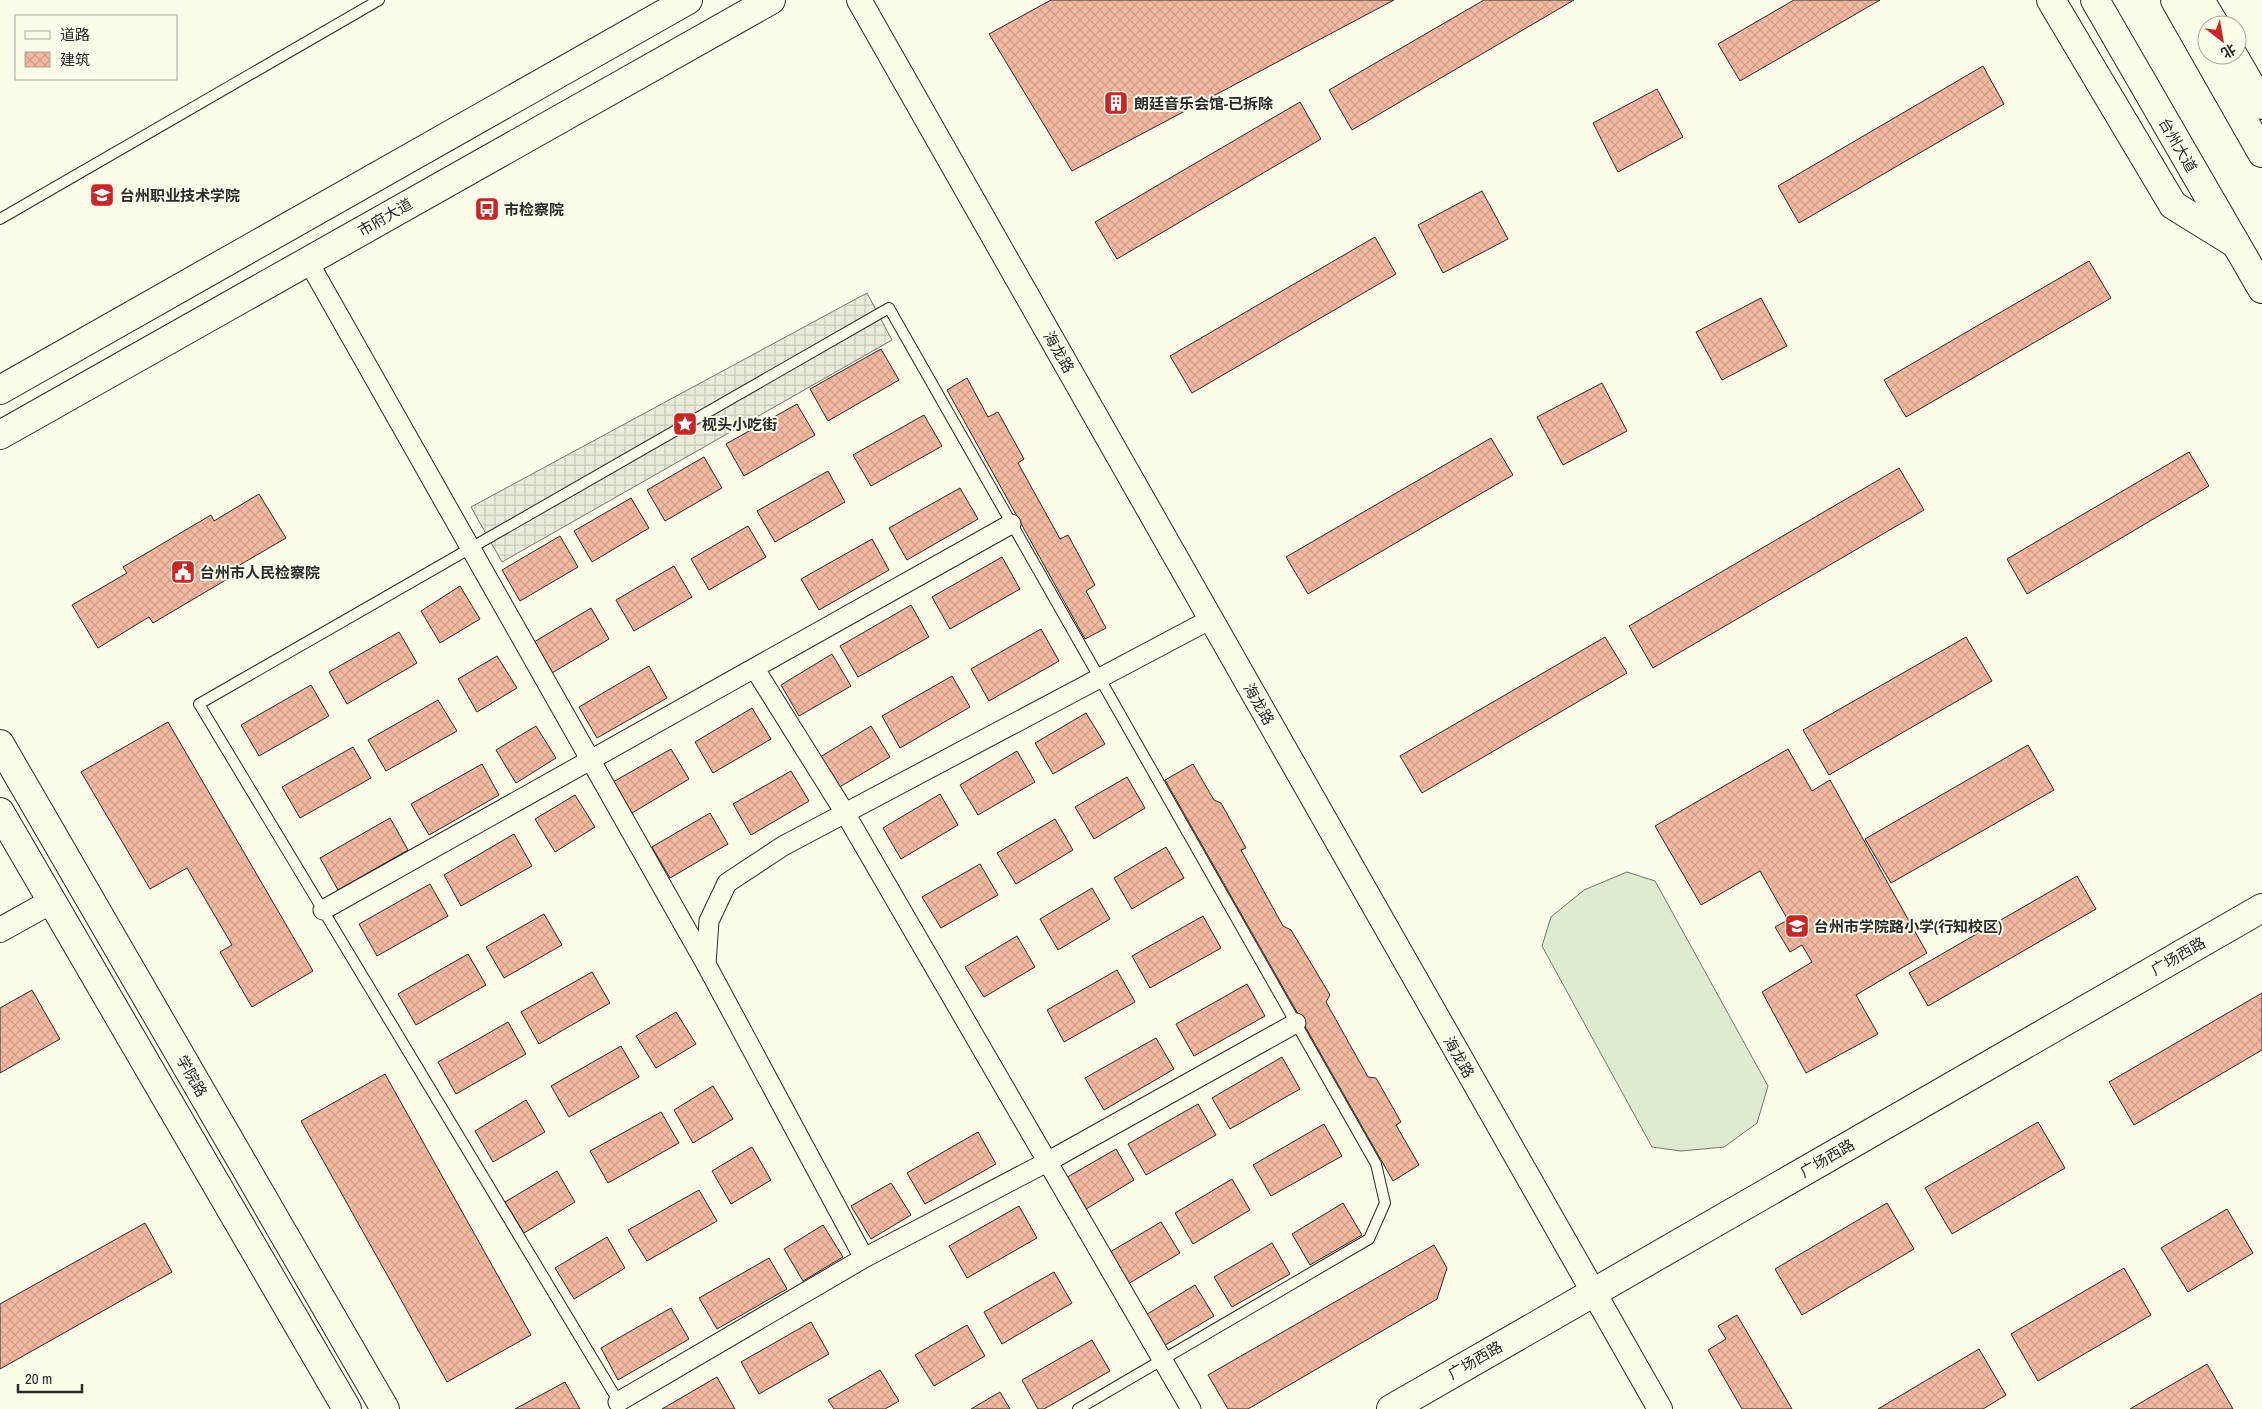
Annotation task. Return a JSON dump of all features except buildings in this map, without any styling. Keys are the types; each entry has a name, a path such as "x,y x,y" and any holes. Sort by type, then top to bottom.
{"main road":[{"path":"0,390 688,0"},
{"name":"市府大道","path":"0,435 770,0"},
{"path":"2051,0 2173,205 2236,244"},
{"name":"台州大道","path":"2095,0 2262,289"},
{"path":"2175,0 2262,153"},
{"path":"2200,0 2209,15"},
{"path":"2238,65 2262,104"},
{"path":"0,451 24,422"},
{"name":"学院路","path":"0,744 385,1409"},
{"path":"0,812 347,1409"},
{"name":"广场西路","path":"1391,1409 2262,908"}],"street":[{"name":"海龙路","path":"859,0 1660,1409"},
{"path":"308,261 706,964 864,1258"},
{"path":"323,910 1012,524"},
{"path":"706,964 709,921 727,883 783,846 1211,619"},
{"path":"755,669 845,813 1191,1409"},
{"path":"0,930 52,901"},
{"path":"620,1405 864,1258 1047,1162 1296,1023"}],"lane":[{"path":"0,219 380,0"},
{"path":"620,1405 199,704 890,308 1376,1164 1385,1203 1369,1239 1078,1409"}],"green space":[{"path":"1627,872 1655,881 1768,1086 1757,1123 1724,1147 1681,1151 1652,1147 1542,946 1551,917 1584,890"}],"shaded area":[{"name":"枧头小吃街","path":"867,293 892,340 502,562 471,507"}],"place":[{"name":"朗廷音乐会馆-已拆除","path":"1116,103"},
{"name":"台州职业技术学院","path":"102,195"},
{"name":"市检察院","path":"487,209"},
{"name":"枧头小吃街","path":"685,424"},
{"name":"台州市人民检察院","path":"183,572"},
{"name":"台州市学院路小学(行知校区)","path":"1797,926"}]}
